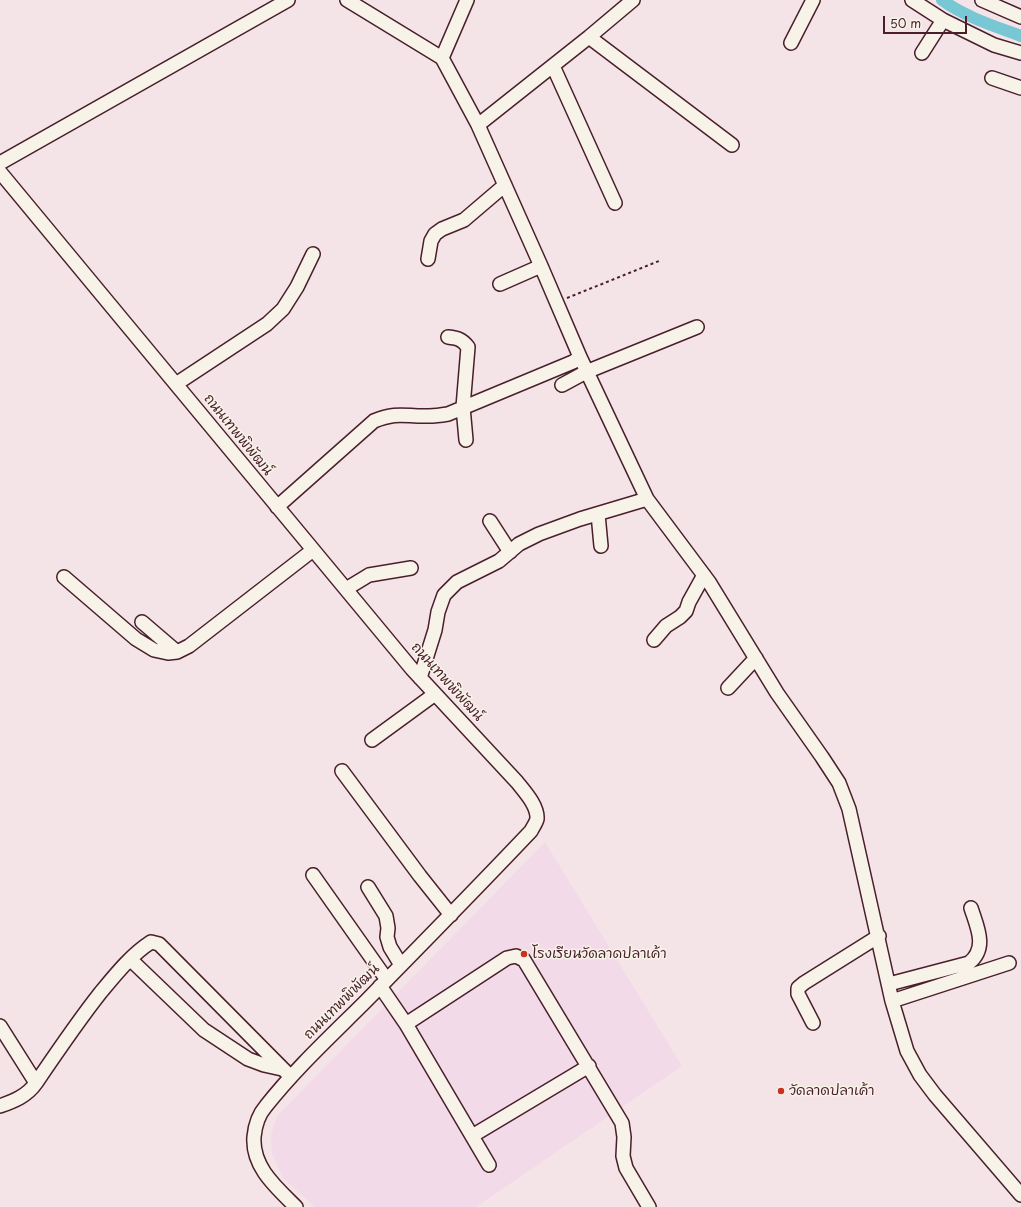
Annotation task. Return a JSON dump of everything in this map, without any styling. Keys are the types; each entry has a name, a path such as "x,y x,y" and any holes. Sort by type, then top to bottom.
{"street":[{"path":"0,163 288,0"},
{"path":"347,0 442,58 478,125 541,266 586,372 647,499 704,575 777,693 839,783 849,809 892,1001 907,1051 920,1075 935,1095 1021,1195"},
{"path":"442,58 467,0"},
{"path":"478,125 590,37 633,0"},
{"path":"791,43 812,0"},
{"path":"912,0 943,20 994,45 1021,53"},
{"path":"982,0 1007,5 1021,17"},
{"path":"922,53 943,20"},
{"path":"590,37 732,145"},
{"path":"553,66 616,203"},
{"path":"992,78 1021,88"},
{"name":"ถนนเทพพิพัฒน์","path":"0,172 420,678 518,782 536,811 537,820 531,831 384,983 286,1073 264,1107 257,1122 254,1137 257,1161 272,1184 296,1207"},
{"path":"428,259 431,242 435,234 442,229 464,220 505,185"},
{"path":"176,384 267,324 278,314 294,292 313,254"},
{"path":"500,284 541,266"},
{"path":"562,385 586,372 697,327"},
{"path":"448,337 457,338 464,341 468,347 463,407 466,440"},
{"path":"277,507 374,421 396,414 430,416 448,414 572,362 580,357"},
{"path":"420,678 444,595 457,582 499,561 518,544 539,534 647,499"},
{"path":"598,514 601,546"},
{"path":"490,521 510,552"},
{"path":"64,577 136,639 154,650 168,653 177,652 189,646 313,550"},
{"path":"346,589 369,575 411,568"},
{"path":"654,640 666,626 680,618 686,611 689,602 704,575"},
{"path":"142,622 177,652"},
{"path":"728,688 756,658"},
{"path":"372,740 435,694"},
{"path":"342,771 451,915"},
{"path":"313,875 384,983 406,1024 489,1165"},
{"path":"368,887 386,916 388,928 387,937 390,947 402,965"},
{"path":"889,984 969,963 976,958 979,950 980,938 971,908"},
{"path":"812,1023 798,994 798,988 878,936"},
{"path":"0,1106 27,1094 31,1090 86,1011 117,972 142,948 151,942 159,944 286,1073"},
{"path":"406,1024 507,958 516,956 524,960 622,1123 624,1137 623,1156 626,1168 649,1207"},
{"path":"130,959 204,1030 248,1059 286,1073"},
{"path":"892,1001 1009,963"},
{"path":"0,1026 36,1083"},
{"path":"472,1136 588,1066"}],"path":[{"path":"556,302 659,261"}],"shaded area":[{"name":"โรงเรียนวัดลาดปลาเค้า","path":"545,842 682,1066 476,1207 315,1207 283,1178 272,1154 271,1135 277,1116"}],"waterway":[{"path":"942,0 970,16 1021,36"}],"place":[{"name":"โรงเรียนวัดลาดปลาเค้า","path":"524,954"},
{"name":"วัดลาดปลาเค้า","path":"781,1091"}]}
